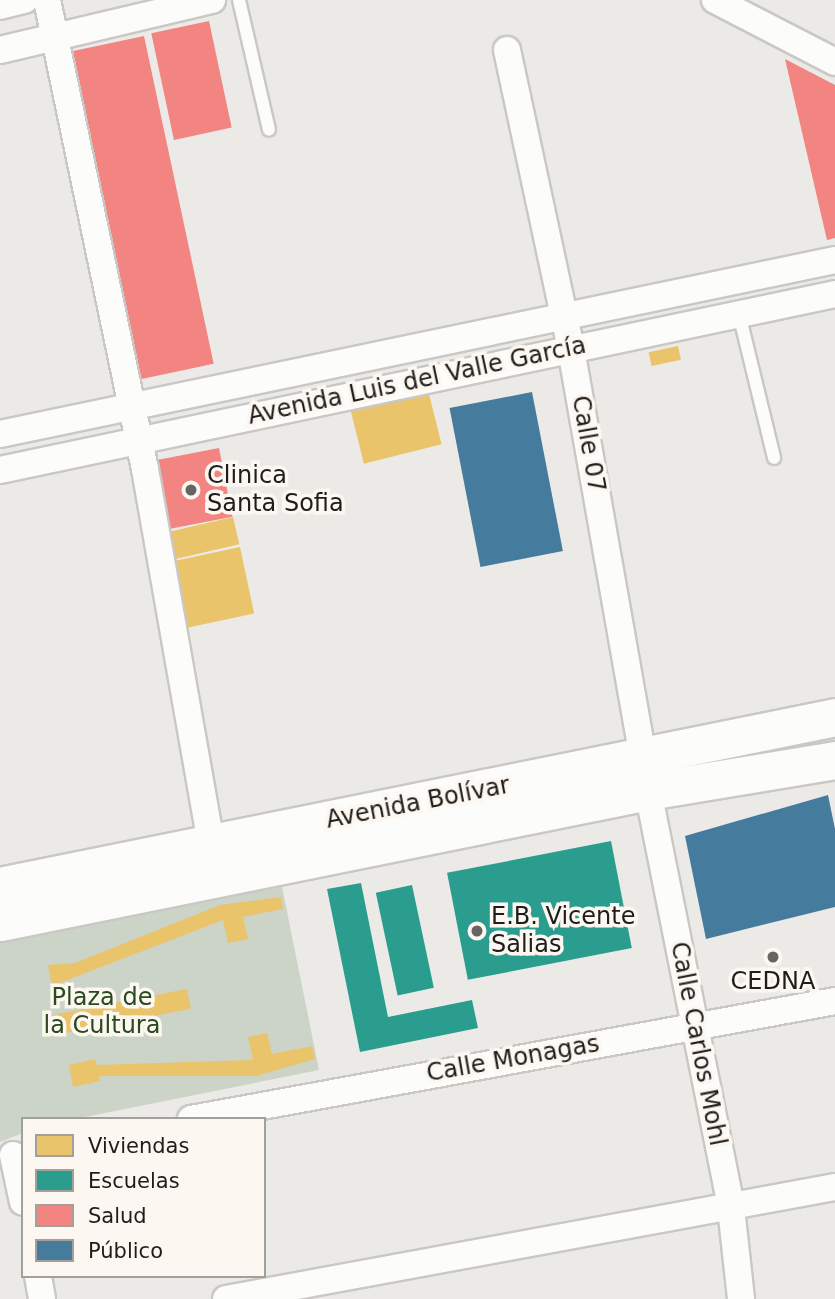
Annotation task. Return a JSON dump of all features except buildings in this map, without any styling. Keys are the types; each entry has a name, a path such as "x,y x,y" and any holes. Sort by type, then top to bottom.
{"street":[{"path":"0,6 24,0"},
{"path":"47,0 138,439 211,844"},
{"path":"0,50 212,0"},
{"path":"715,0 835,62"},
{"name":"Calle 07","path":"507,50 571,349 645,774"},
{"name":"Avenida Luis del Valle García","path":"0,434 835,260"},
{"name":"Avenida Luis del Valle García","path":"0,470 571,349 740,318 835,294"},
{"name":"Avenida Bolívar","path":"0,922 645,774 835,717"},
{"name":"Avenida Bolívar","path":"0,886 211,844 645,774 835,760"},
{"name":"Calle Carlos Mohl","path":"645,774 731,1208 741,1299"},
{"name":"Calle Monagas","path":"202,1117 835,1001"},
{"path":"12,1155 21,1193"},
{"path":"226,1299 835,1187"},
{"path":"38,1278 42,1299"}],"lane":[{"path":"239,0 269,130"},
{"path":"740,318 774,458"}],"green space":[{"name":"Plaza de la Cultura","path":"280,877 319,1070 85,1117 21,1117 21,1134 0,1142 0,931"}],"place":[{"name":"Clinica Santa Sofia","path":"191,490"},
{"name":"E.B. Vicente Salias","path":"477,931"},
{"name":"CEDNA","path":"773,957"}]}
